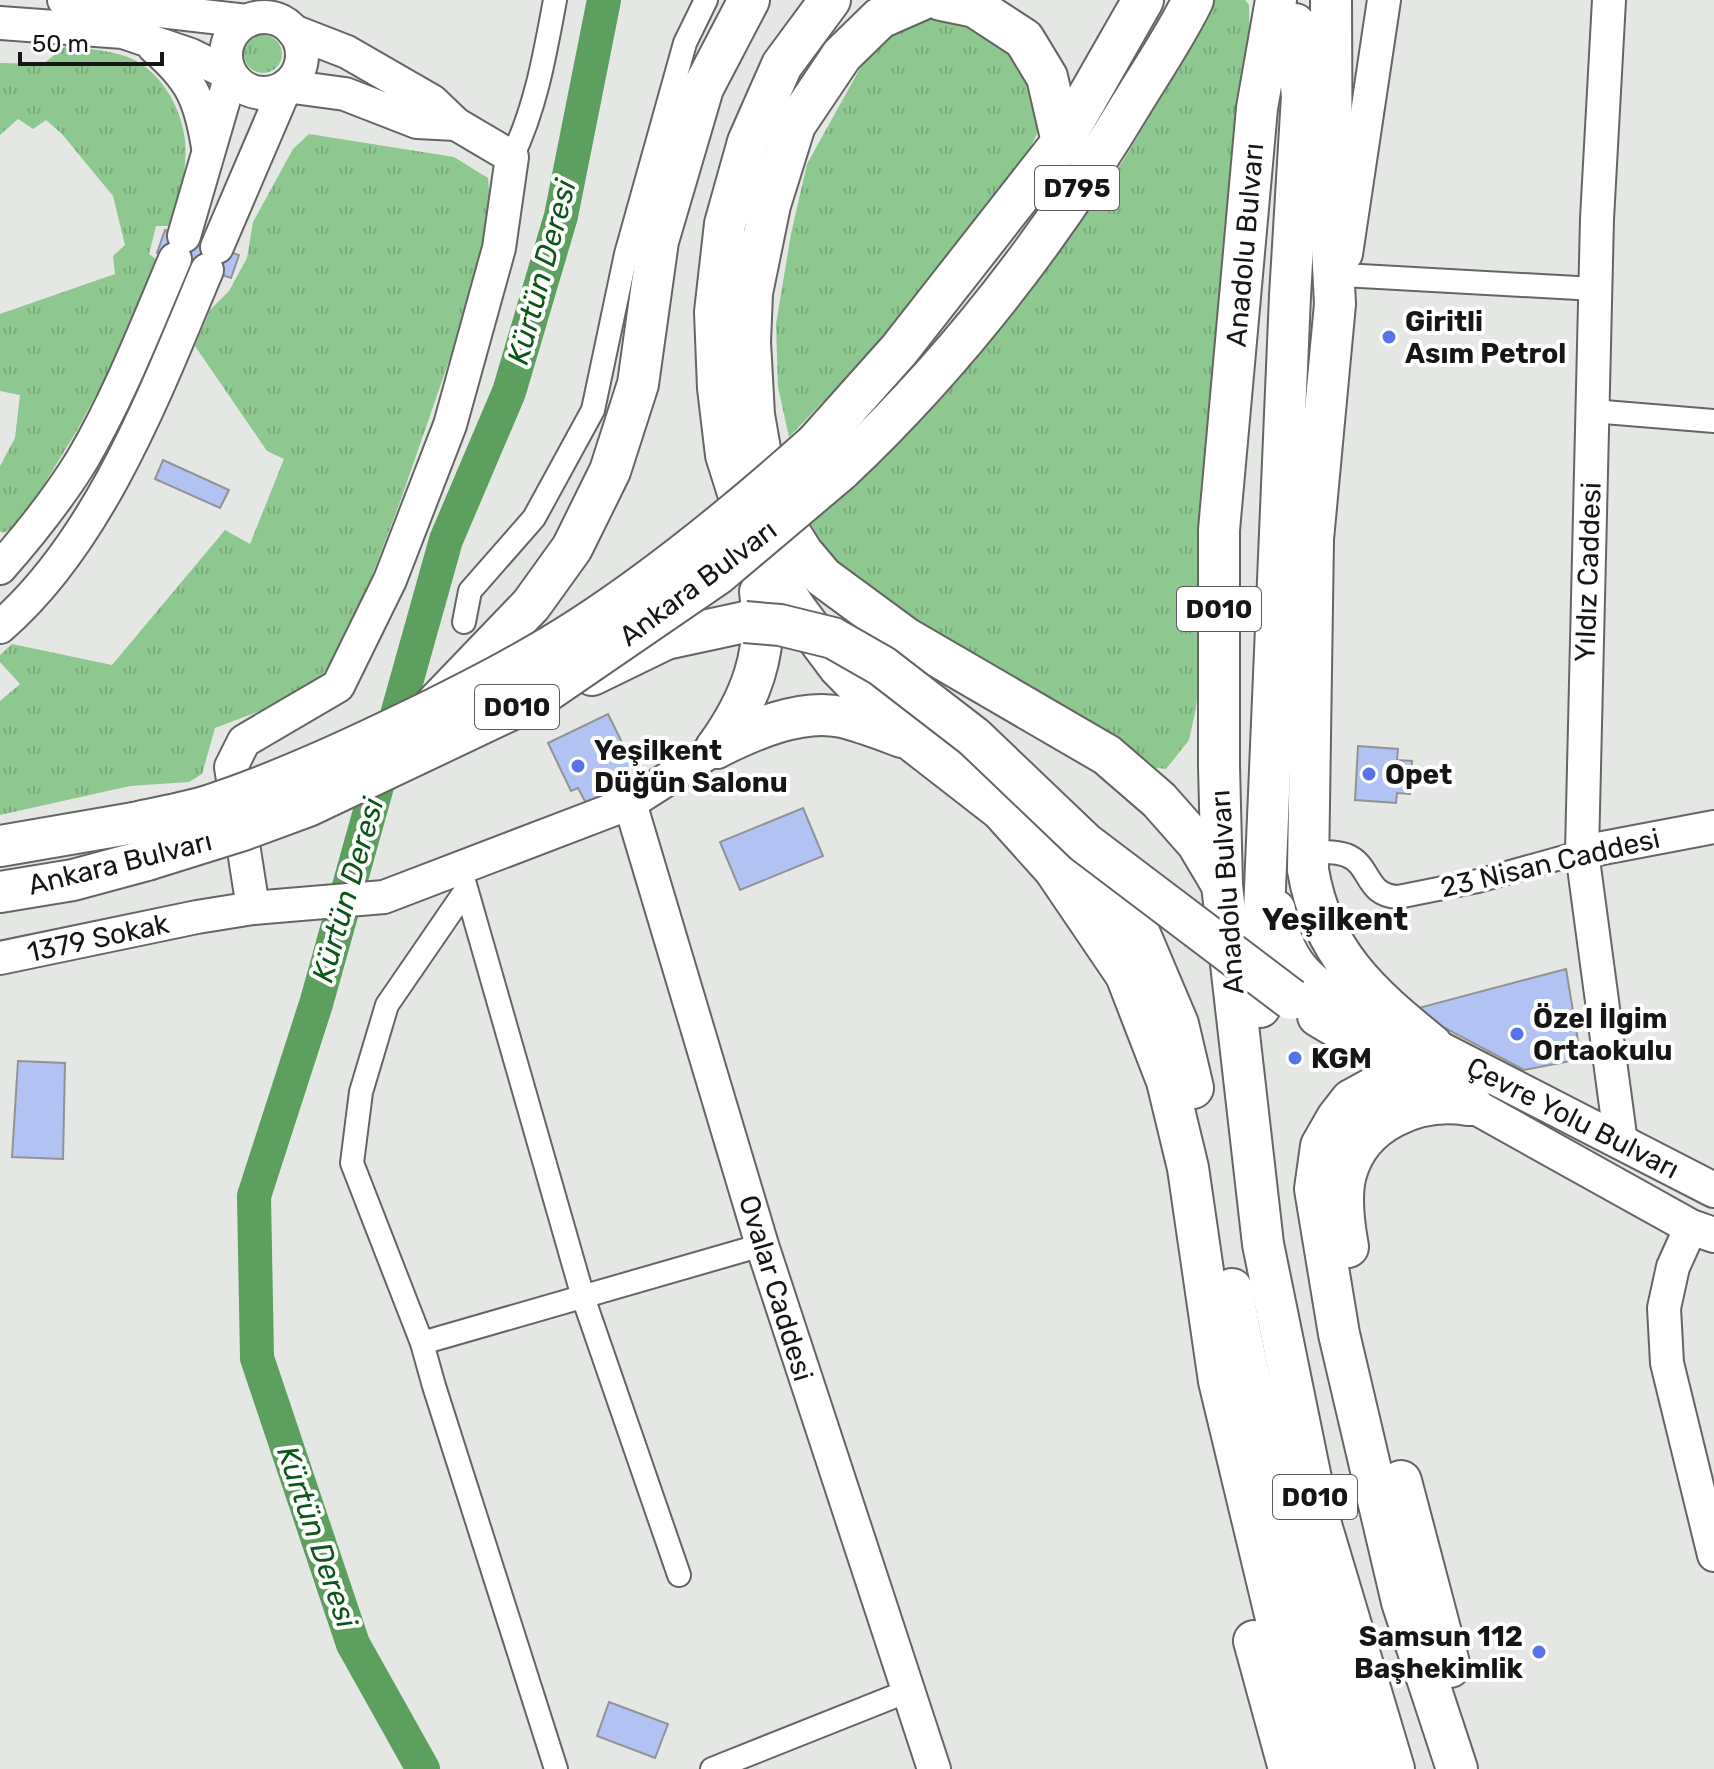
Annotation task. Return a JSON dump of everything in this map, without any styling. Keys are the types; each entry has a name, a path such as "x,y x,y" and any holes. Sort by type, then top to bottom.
{"highway":[{"path":"430,711 531,605 572,548 610,471 638,384 658,241 703,88 749,0"},
{"path":"716,748 738,717 751,687 763,641 761,597 744,512 726,455 718,388 715,312 725,224 748,142 782,65 830,0"},
{"path":"921,0 880,18 842,55 795,125 770,205 752,293 750,342 754,415 764,472 785,525 823,577 906,638 1107,755 1169,810 1197,843 1222,885"},
{"path":"941,0 975,7 1024,39 1047,77 1062,142"},
{"name":"Ankara Bulvarı","path":"0,846 134,823 209,805 374,738 491,680 581,628 677,560 765,489 828,457 899,350 1062,142 1143,0"},
{"name":"Ankara Bulvarı","path":"0,892 73,880 147,860 308,806 540,696 718,574 828,457 945,365 1041,243 1115,131 1193,0"},
{"path":"1331,0 1329,25 1338,275 1313,539 1308,853 1314,903 1335,948 1429,1062 1444,1088 1472,1105"},
{"path":"1260,1219 1260,1007 1290,296 1302,96 1286,12"},
{"name":"Anadolu Bulvarı","path":"1286,12 1257,108 1219,530 1222,885 1260,1219 1319,1518 1394,1769"},
{"path":"744,512 772,571 839,667 911,740 1001,810 1054,869 1126,975 1167,1081 1188,1168 1219,1381 1286,1660 1321,1769"},
{"path":"540,696 666,639 714,628 745,622 780,625 833,638 882,666 974,737 1085,843 1291,999 1429,1062"},
{"path":"716,748 800,716 840,716 911,740"},
{"path":"1272,748 1275,914 1287,957 1313,985 1429,1062"},
{"name":"D010","path":"1085,843 1139,932 1178,1024 1211,1167 1246,1366 1354,1769"},
{"path":"1429,1062 1351,1100 1321,1146 1315,1189 1339,1334 1402,1602 1457,1769"},
{"path":"1472,1105 1446,1101 1429,1104 1397,1114 1371,1130 1355,1150 1346,1175 1344,1206 1350,1257 1394,1453 1447,1659 1485,1769"},
{"path":"1219,1381 1218,1468 1230,1541 1273,1720 1289,1769"}],"main road":[{"name":"Çevre Yolu Bulvarı","path":"1429,1062 1621,1143 1714,1190"},
{"name":"Çevre Yolu Bulvarı","path":"1472,1105 1703,1231"}],"street":[{"path":"64,0 247,21"},
{"path":"256,908 231,767 244,741 338,686 390,580 450,425 499,248 512,157 527,125 537,89 555,0"},
{"path":"464,622 470,591 534,518 593,410 626,254 685,43 706,0"},
{"path":"1384,0 1338,275 1595,289"},
{"name":"Yıldız Caddesi","path":"1609,0 1595,289 1582,852 1621,1143"},
{"path":"0,568 33,531 82,459 132,362 180,248 209,156 231,75 226,51 229,38 247,21 259,17 283,22 299,42 302,54 300,66 286,86 142,423 98,503 48,578 0,627"},
{"path":"0,23 123,32 191,55 231,75 239,84 262,93 275,92 286,86 345,94 417,122 456,124"},
{"path":"293,31 347,52 432,101 456,124 512,157"},
{"path":"145,40 176,66 196,95 209,156"},
{"path":"1592,411 1714,421"},
{"name":"1379 Sokak","path":"0,958 197,917 256,908 384,897 463,879 630,803 716,748"},
{"name":"Ovalar Caddesi","path":"630,803 762,1245 934,1769"},
{"name":"23 Nisan Caddesi","path":"1308,853 1333,852 1349,856 1361,866 1375,888 1385,896 1398,897 1478,881 1582,852 1714,827"},
{"path":"463,879 583,1297 679,1575"},
{"path":"463,879 387,1005 361,1092 352,1163 422,1343 556,1769"},
{"path":"1703,1231 1673,1267 1664,1308 1667,1363 1714,1555"},
{"path":"422,1343 762,1245"},
{"path":"712,1769 908,1691"}],"green space":[{"path":"1214,0 1245,0 1249,5 1250,49 1196,708 1189,740 1166,769 1139,766 832,574 802,517 956,378 1019,305 1123,161 1189,50"},
{"path":"938,17 975,23 1010,48 1039,86 1042,124 1023,162 929,292 789,437 778,387 776,324 807,164 863,63 891,33"},
{"path":"263,35 276,41 282,54 276,67 263,73 250,67 244,54 250,41"},
{"path":"67,45 128,57 159,80 174,102 183,127 186,149 183,182 176,226 156,226 149,254 161,263 143,308 76,432 20,524 3,533 0,531 0,466 15,438 20,395 0,391 0,314 115,274 113,256 125,245 113,196 62,134 46,120 33,129 18,119 0,135 0,63 43,64"},
{"path":"309,134 454,157 488,178 490,205 484,260 358,613 327,669 310,688 284,702 215,728 202,774 189,782 130,786 0,815 0,701 20,684 0,662 0,655 12,644 112,665 225,530 250,544 284,459 267,451 195,346 210,310 229,291 247,258 253,222 293,149"}],"building":[{"path":"165,230 239,255 231,278 157,253"},
{"path":"163,460 229,490 220,508 155,479"},
{"path":"608,714 640,779 587,805 578,788 571,791 548,743"},
{"path":"1358,746 1398,749 1397,760 1412,761 1410,794 1397,793 1396,803 1355,800"},
{"path":"803,808 823,856 740,890 720,842"},
{"name":"Özel İlgim Ortaokulu","path":"1566,969 1581,1059 1524,1070 1411,1010"},
{"path":"18,1061 65,1063 63,1159 12,1157"},
{"path":"609,1702 668,1724 655,1758 597,1736"}],"waterway":[{"name":"Kürtün Deresi","path":"423,1769 353,1644 257,1358 254,1196 316,1004 446,540 509,392 561,216 604,0"}],"place":[{"name":"Giritli Asım Petrol","path":"1389,337"},
{"name":"Yeşilkent Düğün Salonu","path":"578,766"},
{"name":"Opet","path":"1369,774"},
{"name":"Özel İlgim Ortaokulu","path":"1517,1034"},
{"name":"KGM","path":"1295,1058"},
{"name":"Samsun 112 Başhekimlik","path":"1539,1652"}],"district":[{"name":"Yeşilkent","path":"1335,919"}]}
